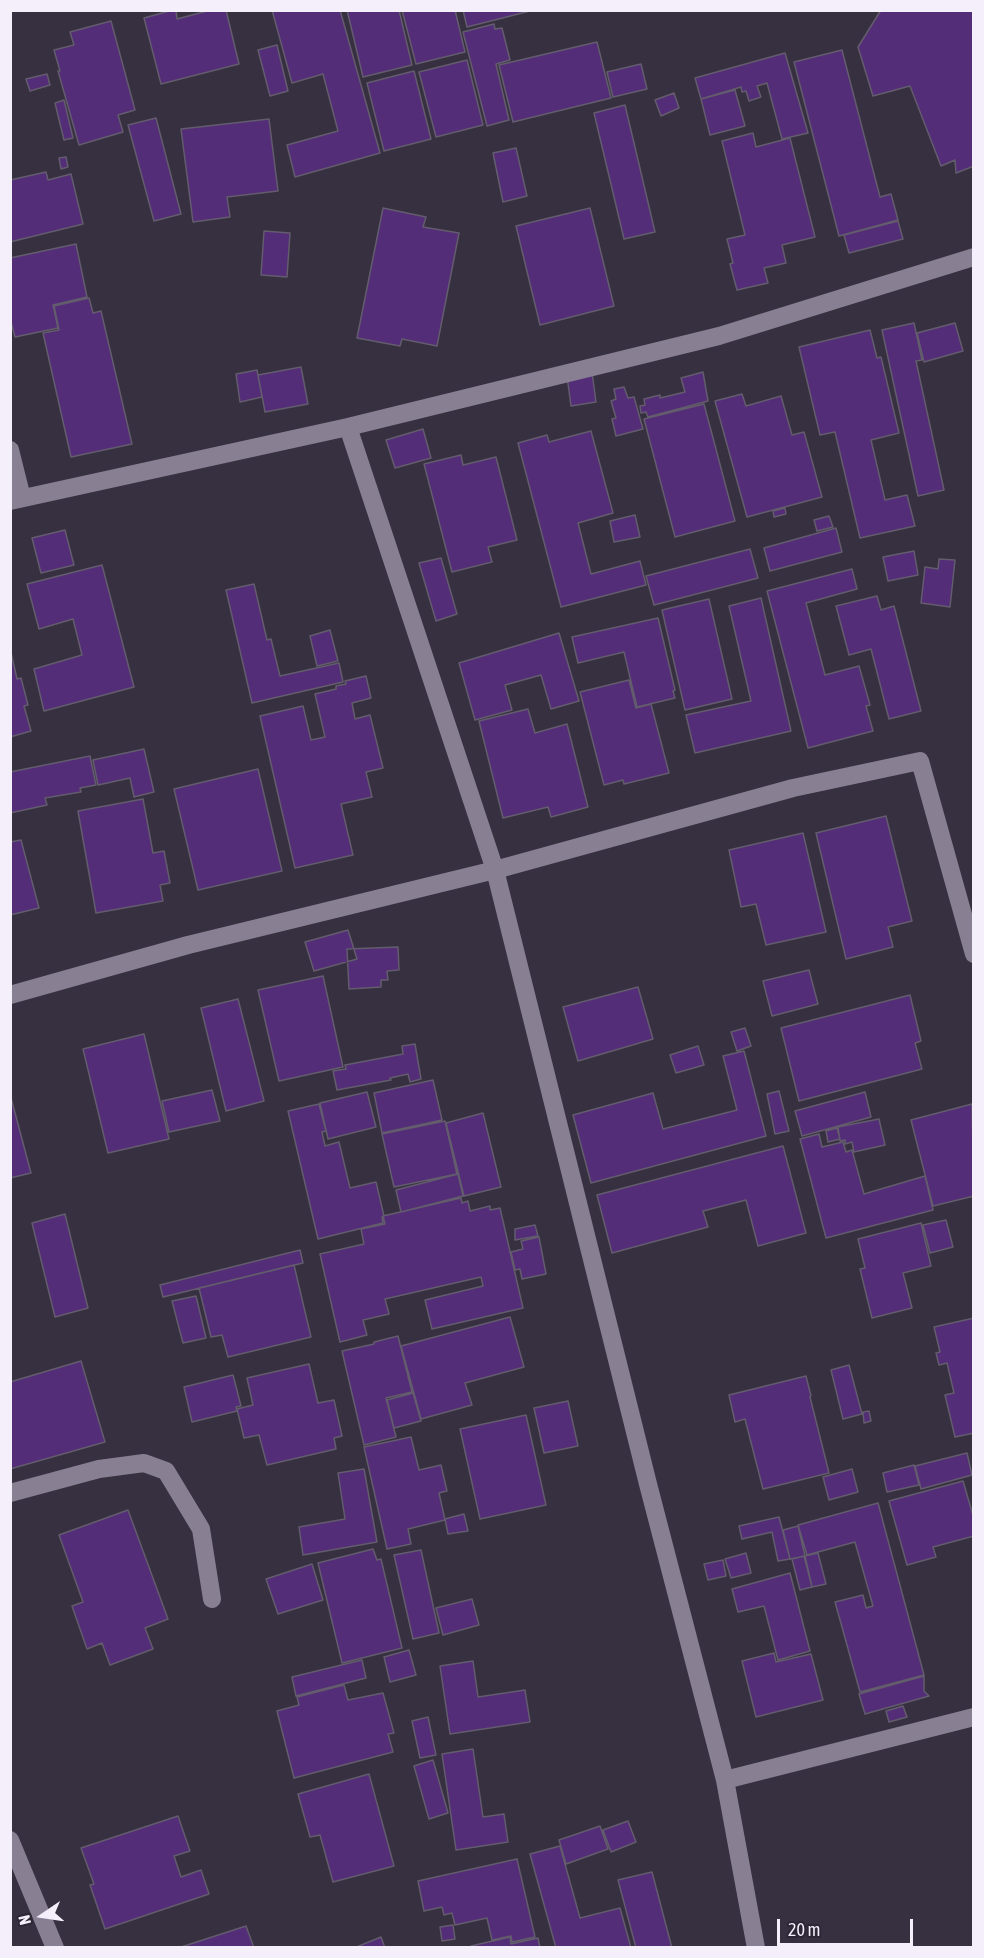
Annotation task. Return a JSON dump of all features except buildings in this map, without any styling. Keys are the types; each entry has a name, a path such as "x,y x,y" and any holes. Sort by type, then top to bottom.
{"street":[{"path":"10,450 16,500 348,427 719,336 974,257"},
{"path":"348,427 495,870 648,1484 725,1780 756,1947"},
{"path":"10,995 188,945 495,870 793,788 920,761 974,954"},
{"path":"10,1493 99,1468 144,1463 166,1471 201,1529 212,1599"},
{"path":"725,1780 974,1717"},
{"path":"10,1840 55,1947"}]}
